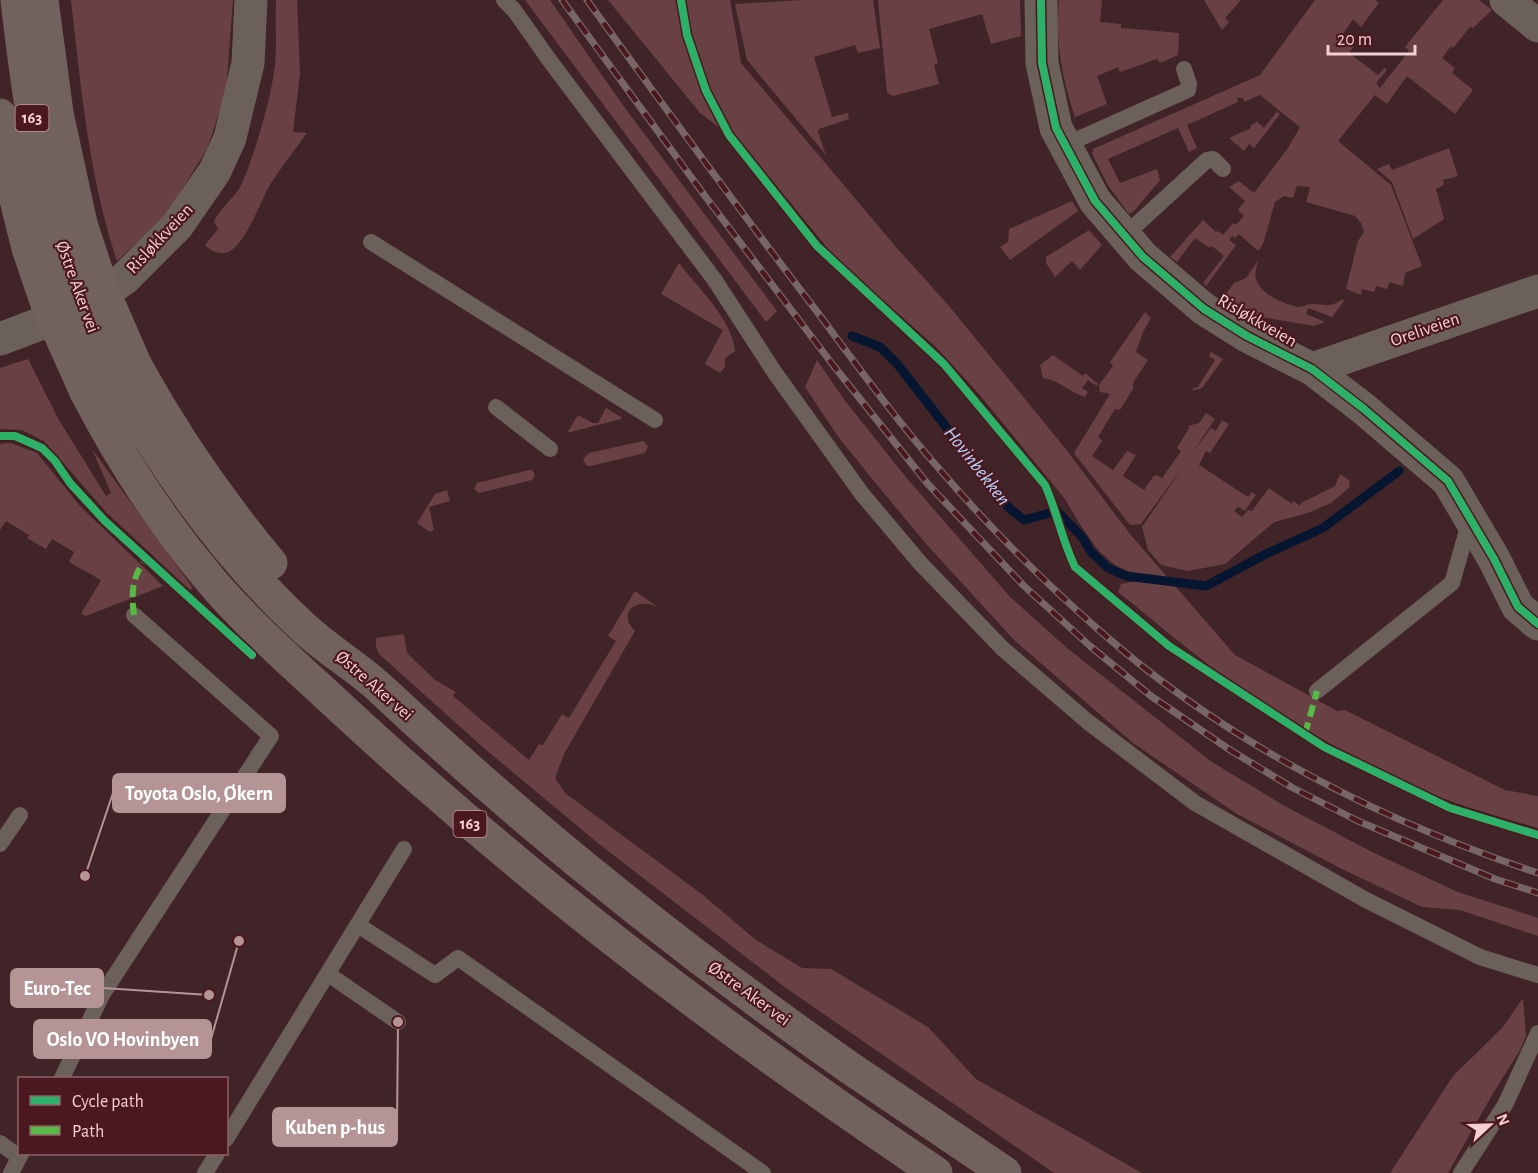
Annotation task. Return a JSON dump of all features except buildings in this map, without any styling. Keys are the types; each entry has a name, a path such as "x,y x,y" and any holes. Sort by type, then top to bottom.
{"highway":[{"name":"Østre Aker vei","path":"17,0 33,124 45,184 69,229 78,298 112,378 156,451 208,524 232,553 303,627 372,680 514,809 584,867 680,942 849,1067 1005,1173"},
{"name":"163","path":"42,0 69,229"},
{"name":"Østre Aker vei","path":"0,115 14,192 28,248 51,315 112,378"},
{"name":"Østre Aker vei","path":"112,378 106,432 158,512 212,582 285,656 378,743 483,835 655,974 825,1097 936,1173"}],"street":[{"name":"Risløkkveien","path":"0,339 61,316 100,296 124,278 177,226 215,171 230,138 248,63 251,0"},
{"name":"Risløkkveien","path":"1041,0 1042,63 1056,128 1095,201 1143,257 1204,309 1247,336 1312,369 1364,409 1448,481 1494,559 1518,607 1538,624"},
{"path":"1506,0 1538,26"},
{"name":"Oreliveien","path":"1312,369 1538,291"}],"lane":[{"path":"504,0 514,10 714,279 775,373 862,494 921,564 1003,648 1088,722 1195,803 1366,900 1480,957 1538,975"},
{"path":"1065,145 1188,90 1189,84 1184,69"},
{"path":"1124,236 1207,160 1213,159 1222,169"},
{"path":"371,242 655,420"},
{"path":"496,407 550,449"},
{"path":"1317,691 1452,583 1470,520"},
{"path":"62,1077 102,995 271,736 134,615"},
{"path":"0,844 20,815"},
{"path":"228,1136 404,849"},
{"path":"358,925 435,975 458,958 763,1173"},
{"path":"328,974 398,1022"},
{"path":"1461,1173 1505,1105 1538,1033"},
{"path":"0,1143 18,1154"},
{"path":"11,1173 20,1155"},
{"path":"205,1173 216,1155"}],"shaded area":[{"path":"71,0 233,0 226,92 207,149 165,217 117,261 99,197 93,165"},
{"path":"276,0 297,0 300,73 293,132 307,133 271,183 242,239 230,251 217,252 205,245 218,229 214,222 216,217 237,192 243,181 267,108 275,65"},
{"path":"525,0 550,0 622,104 777,311 766,322"},
{"path":"608,0 730,0 741,63 896,247 949,306 1065,448 1130,534 1235,655 1337,711 1345,710 1505,790 1538,796 1538,828 1443,798 1337,748 1288,719 1217,671 1118,592 1121,584 1138,581 1137,575 1115,565 1098,550 1065,499 979,394 935,346 837,260 746,148 700,113"},
{"path":"803,0 873,0 880,48 858,53 855,45 814,57 832,117 848,113 849,119 819,129 826,155 747,60 735,4"},
{"path":"878,0 1020,0 1021,36 991,44 982,14 929,29 938,63 934,65 939,84 893,96 887,93"},
{"path":"1059,0 1102,0 1100,22 1121,24 1121,28 1179,33 1178,55 1160,63 1157,59 1120,72 1118,67 1097,76 1107,104 1075,117 1066,88 1061,59 1058,30"},
{"path":"1204,0 1241,0 1225,18 1229,22 1222,30"},
{"path":"1315,0 1375,0 1379,3 1361,27 1353,19 1341,37 1354,46 1349,53 1378,75 1384,68 1387,70 1376,83 1380,88 1409,51 1405,47 1443,0 1479,0 1492,10 1473,28 1470,27 1442,58 1455,68 1452,73 1473,90 1455,114 1407,76 1387,104 1375,95 1338,141 1391,185 1422,266 1405,273 1403,286 1390,282 1387,289 1376,286 1374,292 1362,289 1361,295 1346,289 1358,241 1364,232 1361,223 1355,216 1306,202 1310,187 1297,186 1293,198 1284,196 1275,202 1263,244 1258,251 1239,234 1235,238 1232,236 1229,240 1236,245 1206,286 1203,283 1224,256 1212,246 1210,248 1195,238 1177,262 1170,257 1203,220 1223,235 1233,223 1236,225 1244,216 1238,210 1245,201 1229,187 1239,181 1254,193 1288,148 1300,127 1260,95 1244,102 1243,98 1237,98 1238,102 1187,125 1197,148 1189,152 1178,128 1108,159 1120,183 1157,169 1160,180 1129,214 1109,187 1092,154 1093,149 1260,75"},
{"path":"1277,111 1280,114 1254,148 1249,144 1244,151 1229,138 1251,128 1250,126 1257,122 1264,128"},
{"path":"1449,148 1458,176 1443,180 1444,185 1436,189 1444,219 1413,239 1392,182 1377,169 1389,164 1392,170"},
{"path":"1072,201 1078,211 1010,260 1000,247 1008,242 1009,229"},
{"path":"1089,230 1102,245 1080,270 1072,261 1055,277 1046,263 1046,257"},
{"path":"1258,261 1255,274 1258,284 1267,294 1280,301 1298,307 1312,304 1330,305 1343,299 1344,301 1332,317 1308,308 1306,314 1325,322 1314,326 1261,317 1226,301 1228,296 1226,294 1234,283 1246,278"},
{"path":"679,263 721,316 733,339 735,351 725,358 725,367 720,373 705,364 723,330 661,294"},
{"path":"1145,312 1151,318 1136,352 1148,360 1133,383 1133,389 1120,410 1115,409 1098,437 1102,441 1092,456 1113,470 1127,451 1136,455 1123,476 1144,490 1156,475 1162,478 1181,451 1177,448 1188,426 1199,423 1206,413 1215,419 1193,452 1211,428 1216,431 1222,420 1229,424 1210,453 1206,451 1199,465 1248,497 1252,492 1256,495 1245,511 1238,507 1234,511 1242,517 1248,510 1252,511 1269,488 1292,504 1293,501 1300,506 1301,503 1335,486 1340,474 1349,480 1350,487 1331,503 1308,513 1274,522 1225,564 1188,571 1161,565 1148,550 1142,527 1183,467 1141,524 1130,525 1074,453 1110,394 1100,392 1099,385 1113,366 1110,362"},
{"path":"1211,352 1223,359 1202,388 1192,391 1194,387 1197,388 1215,360 1209,356"},
{"path":"1053,355 1083,376 1085,373 1098,384 1097,386 1088,380 1082,388 1088,392 1085,397 1043,378 1040,365"},
{"path":"28,359 59,420 106,496 111,493 92,449 193,588 190,590 107,513 44,441 22,430 0,429 0,368"},
{"path":"817,360 846,402 905,476 1010,597 1067,648 1212,762 1283,805 1372,852 1458,892 1538,918 1538,936 1460,910 1422,907 1340,868 1237,814 1133,743 1015,641 928,546 882,491 839,438 805,387"},
{"path":"606,408 621,419 567,433 578,415 593,423 598,423"},
{"path":"643,441 648,446 645,453 591,466 587,466 583,459 589,453"},
{"path":"11,443 37,453 80,506 163,586 86,616 81,614 101,580 69,562 74,552 52,539 46,549 27,538 29,535 6,521 0,530 0,444"},
{"path":"529,470 535,474 532,480 479,493 474,489 477,483"},
{"path":"447,490 450,501 429,507 434,530 430,532 417,523 435,494"},
{"path":"635,591 659,608 644,604 632,607 629,612 630,624 635,631 564,754 555,778 565,793 703,895 756,940 802,968 831,969 928,1027 976,1079 1142,1173 1054,1173 786,988 599,844 485,749 379,654 376,647 376,638 404,634 407,653 435,680 456,692 453,696 529,760 539,744 543,745 562,714 569,718 616,641 608,636"},
{"path":"1523,998 1526,1036 1520,1050 1448,1173 1390,1173 1453,1076 1503,1027"}],"waterway":[{"name":"Hovinbekken","path":"852,336 880,347 898,365 1009,508 1024,520 1057,511 1082,537 1091,552 1108,568 1126,576 1206,586 1266,554 1323,528 1399,471"}],"railway":[{"path":"562,0 705,196 833,365 927,483 1023,585 1090,646 1151,696 1230,750 1293,788 1358,821 1495,879 1538,893"},
{"path":"587,0 728,194 876,392 924,452 998,534 1079,612 1148,671 1199,708 1307,774 1420,828 1538,873"}],"marked path":[{"path":"134,615 135,578 146,559"},
{"path":"1305,734 1317,691"}],"cycle path":[{"path":"681,0 687,35 706,91 729,135 817,246 944,364 1045,485 1075,567 1169,646 1324,747 1450,808 1538,835"},
{"path":"1041,0 1042,63 1056,128 1095,201 1143,257 1204,309 1247,336 1312,369 1364,409 1448,481 1494,559 1518,607 1538,624"},
{"path":"0,436 15,436 42,448 105,521 252,655"}],"place":[{"name":"Toyota Oslo, Økern","path":"85,876"},
{"name":"Oslo VO Hovinbyen","path":"239,941"},
{"name":"Euro-Tec","path":"209,995"},
{"name":"Kuben p-hus","path":"398,1022"}]}
